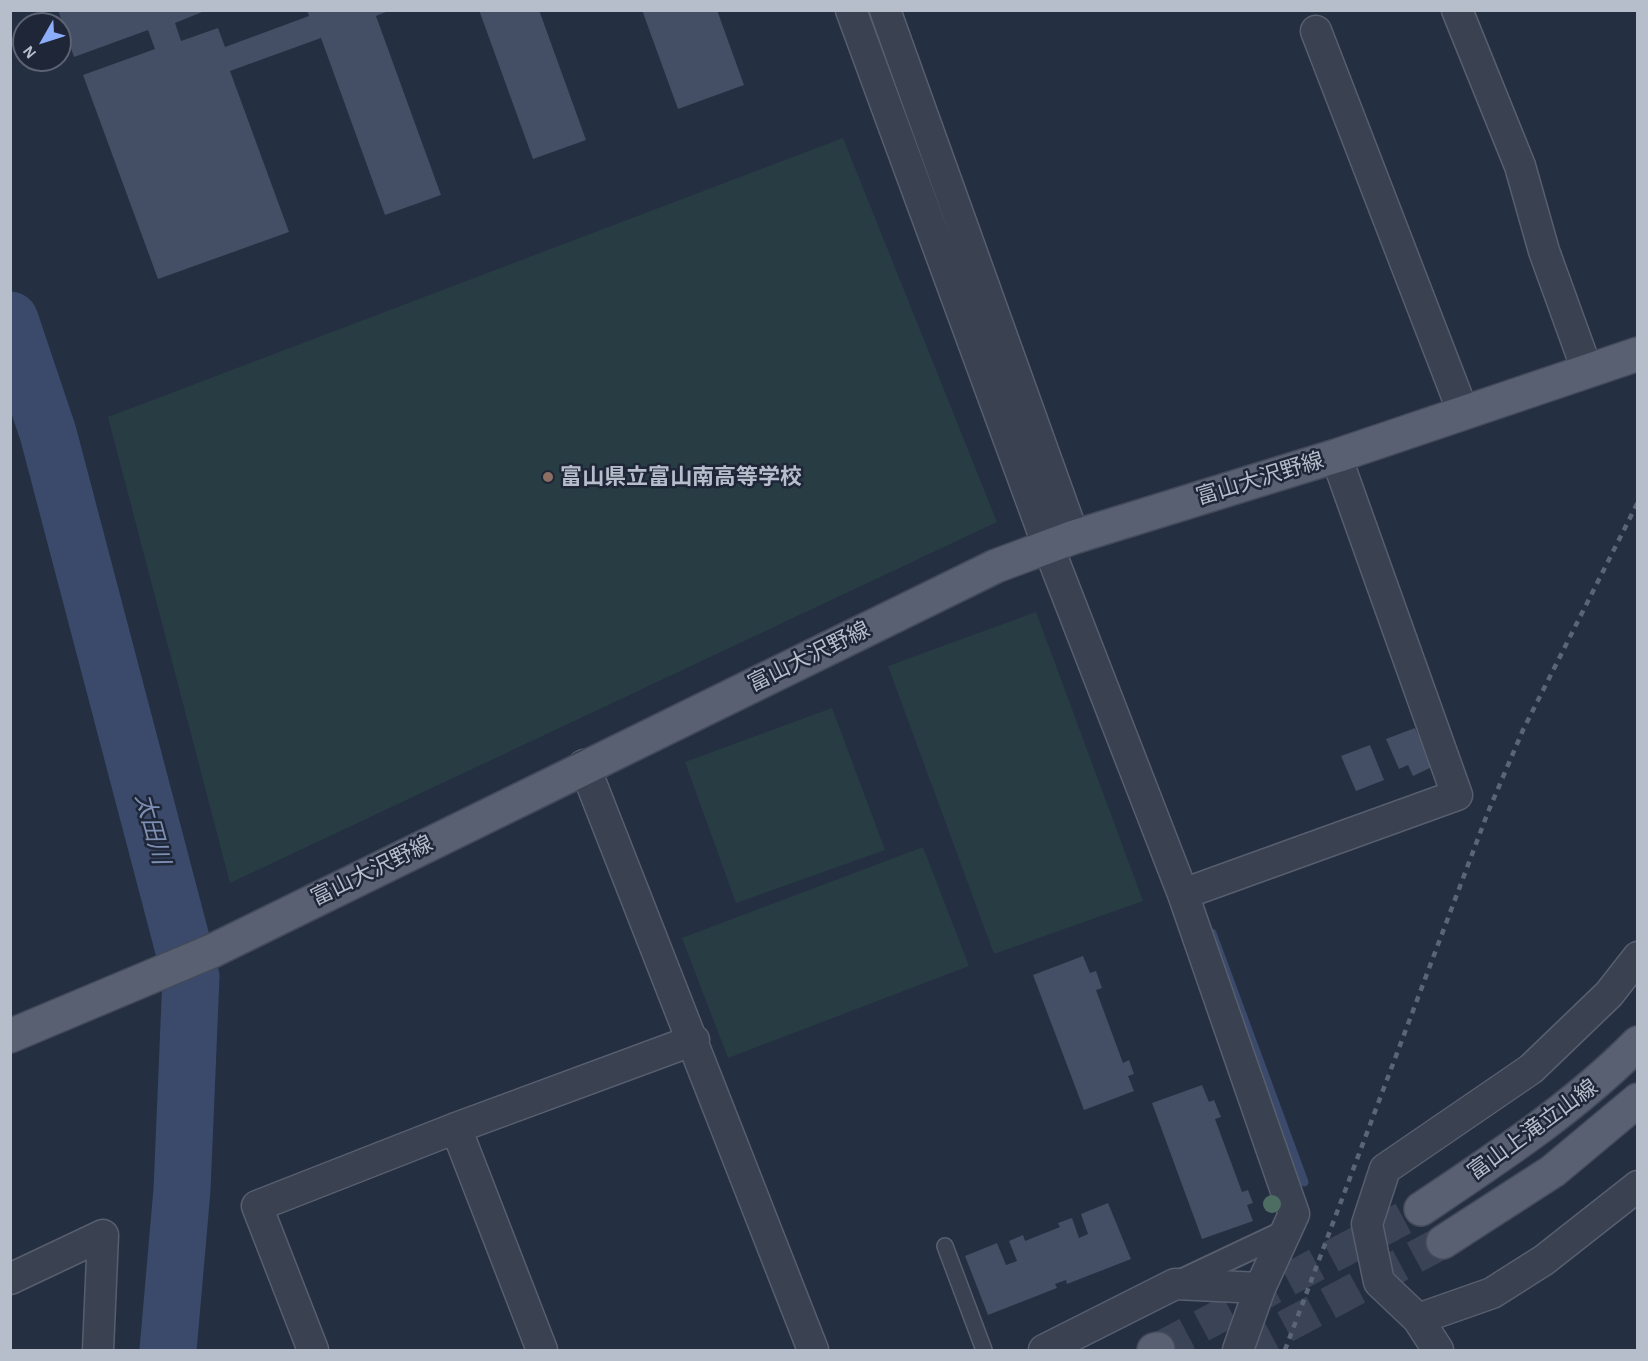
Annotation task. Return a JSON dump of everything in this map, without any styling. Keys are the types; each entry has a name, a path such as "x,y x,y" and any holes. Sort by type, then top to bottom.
{"main road":[{"name":"富山大沢野線","path":"10,1036 212,951 585,765 996,566 1061,542 1336,456 1638,354"},
{"name":"富山上滝立山線","path":"1421,1209 1503,1154 1606,1076 1638,1043"},
{"name":"富山上滝立山線","path":"1443,1242 1553,1171 1638,1100"}],"street":[{"path":"850,10 1061,542"},
{"path":"885,10 1061,542 1294,1214 1260,1288 1238,1350"},
{"path":"1458,10 1520,165 1544,251 1587,370"},
{"path":"1316,31 1463,412"},
{"path":"1183,894 1457,795 1336,456"},
{"path":"585,765 813,1350"},
{"path":"1438,1350 1418,1319 1379,1282 1366,1224 1385,1169 1531,1069 1608,994 1638,957"},
{"path":"313,1350 257,1206 456,1128 694,1040"},
{"path":"456,1128 542,1350"},
{"path":"1418,1319 1492,1293 1544,1260 1638,1186"},
{"path":"1044,1350 1287,1231"},
{"path":"10,1279 103,1235 98,1350"},
{"path":"1175,1284 1260,1288"}],"lane":[{"path":"945,1246 984,1350"}],"green space":[{"path":"843,138 997,522 230,883 108,417"},
{"path":"1036,612 1143,901 994,954 888,666"},
{"path":"832,708 885,850 736,903 685,762"},
{"path":"923,847 969,966 728,1058 682,938"}],"building":[{"path":"58,10 207,10 175,23 181,41 218,28 225,47 309,16 307,10 391,10 376,16 441,195 385,215 321,38 230,71 289,232 158,279 83,75 155,49 148,30 74,57 72,12 59,12"},
{"path":"479,10 539,10 586,140 533,159"},
{"path":"642,10 717,10 744,85 678,109"},
{"path":"1415,728 1432,767 1413,776 1408,765 1399,769 1386,739"},
{"path":"1370,745 1384,780 1356,791 1341,756"},
{"path":"1083,956 1090,973 1096,971 1102,988 1096,990 1123,1063 1129,1060 1134,1074 1128,1076 1134,1091 1084,1110 1033,975"},
{"path":"1202,1085 1209,1102 1214,1100 1221,1117 1215,1119 1242,1192 1248,1190 1253,1203 1247,1205 1253,1221 1202,1239 1152,1103"},
{"path":"1108,1203 1131,1259 1067,1284 1066,1280 1055,1284 1057,1288 988,1315 965,1256 997,1243 1006,1265 1017,1261 1009,1241 1023,1235 1025,1241 1060,1227 1058,1223 1072,1218 1079,1238 1088,1234 1081,1214"}],"waterway":[{"name":"太田川","path":"10,320 48,433 191,977 182,1190 168,1350"},
{"path":"1212,933 1304,1182"}],"tunnel":[{"path":"1158,1349 1421,1209"},
{"path":"1242,1350 1443,1242"}],"railway":[{"path":"1285,1350 1488,812 1523,730 1638,502"}],"place":[{"name":"富山県立富山南高等学校","path":"548,477"}]}
